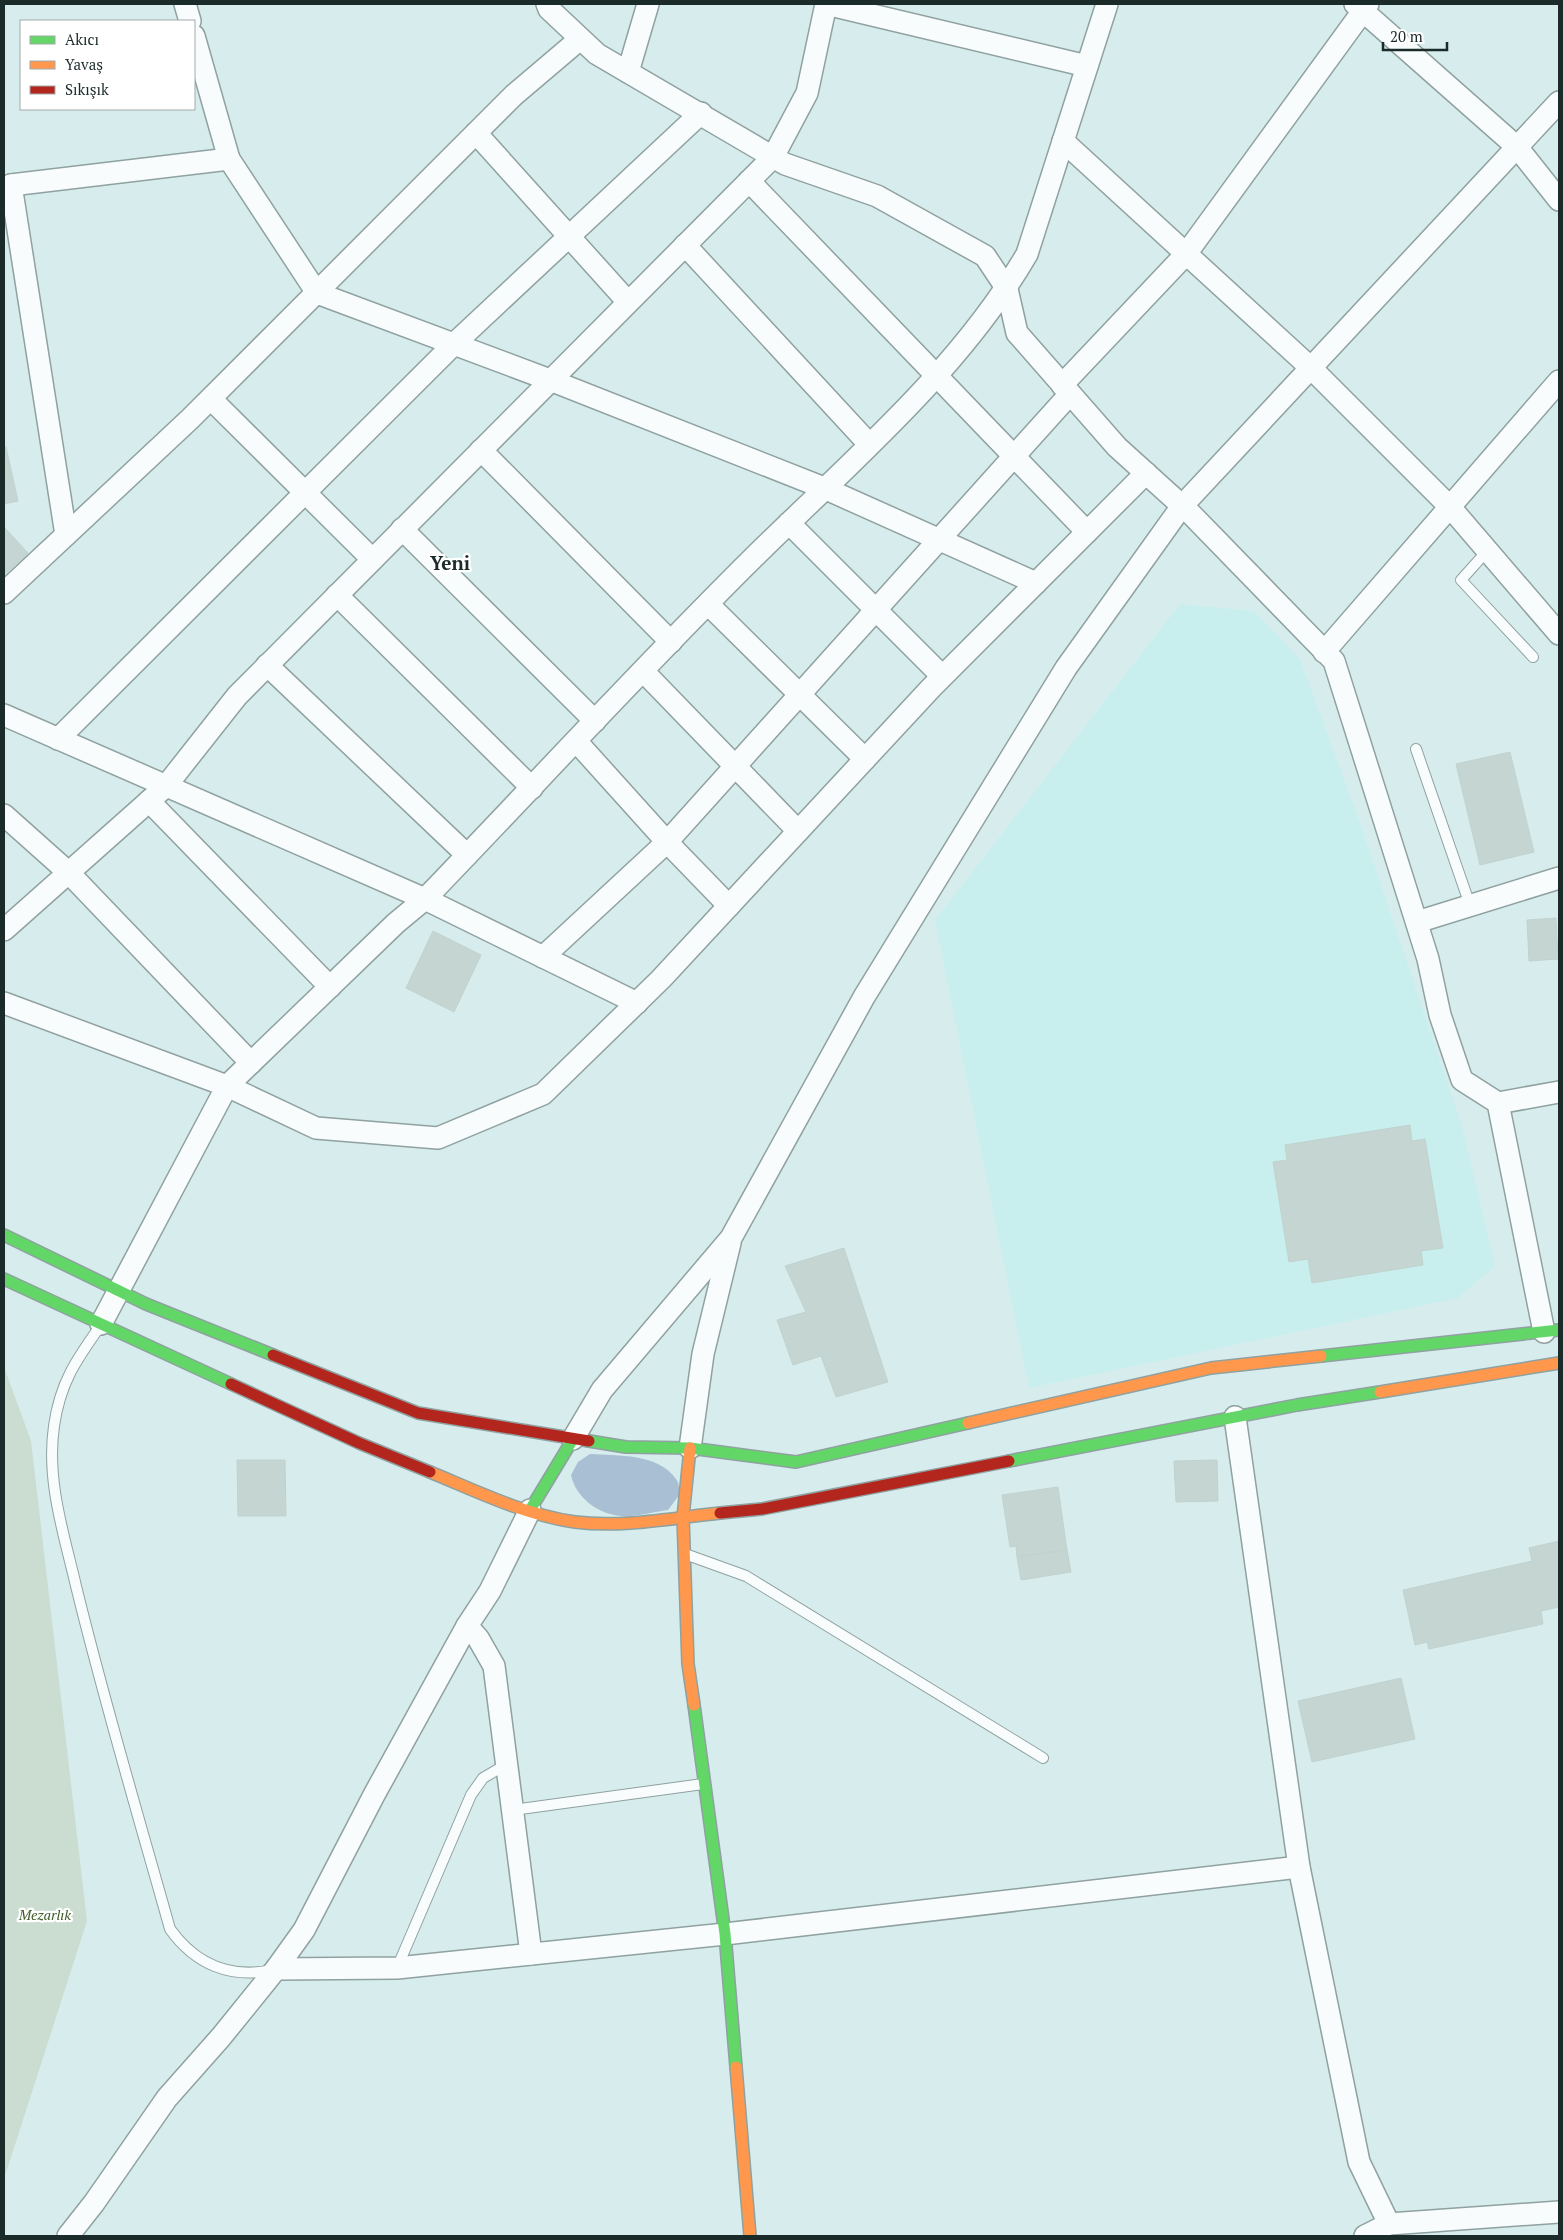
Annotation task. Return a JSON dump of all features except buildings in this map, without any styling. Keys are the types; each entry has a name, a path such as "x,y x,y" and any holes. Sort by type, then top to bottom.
{"main road":[{"path":"4,1235 146,1304 418,1413 626,1447 690,1448 796,1462 1211,1368 1552,1331"},
{"path":"4,1279 359,1443 500,1501 575,1522 606,1524 762,1509 1235,1417 1559,1363"},
{"path":"530,1510 573,1439"},
{"path":"690,1448 683,1517 688,1664 724,1934 750,2236"}],"street":[{"path":"185,4 190,20"},
{"path":"546,4 549,10 597,54 701,113 785,164 878,196 985,256 1007,289 1017,333 1117,447 1182,506 1334,661 1417,922 1428,959 1440,1016 1462,1080 1498,1103 1559,1092"},
{"path":"628,72 648,4"},
{"path":"4,930 166,786 237,696 773,156 807,93 826,4 1087,66"},
{"path":"101,1324 227,1086 396,924 425,899 708,604 938,375 1007,289 1027,254 1107,4"},
{"path":"543,957 667,842 1014,456 1066,389 1186,254 1362,6 1517,147 1559,200"},
{"path":"4,593 211,399 514,95 580,39"},
{"path":"195,40 229,159 317,293 550,380 824,488 1036,583"},
{"path":"573,1439 602,1390 731,1238 864,997 1066,668 1182,506 1559,102"},
{"path":"58,739 454,344 701,113"},
{"path":"476,134 568,238 628,302"},
{"path":"1063,141 1311,368 1450,507 1559,634"},
{"path":"66,535 8,186 229,159"},
{"path":"749,181 938,375 1086,532"},
{"path":"685,245 869,444"},
{"path":"1324,652 1559,381"},
{"path":"211,399 372,560"},
{"path":"481,450 671,642"},
{"path":"4,1004 227,1086 316,1128 438,1138 543,1094 637,1003 942,676 1146,473"},
{"path":"789,523 942,676"},
{"path":"402,529 595,722"},
{"path":"337,595 532,788"},
{"path":"708,604 865,759"},
{"path":"267,665 467,855"},
{"path":"643,671 798,831"},
{"path":"4,715 425,899 637,1003"},
{"path":"576,741 667,842 729,906"},
{"path":"149,801 330,987"},
{"path":"4,815 69,872 251,1063"},
{"path":"1417,922 1559,878"},
{"path":"1498,1103 1552,1331"},
{"path":"690,1448 703,1354 731,1238"},
{"path":"1235,1417 1299,1867 1359,2162 1389,2224"},
{"path":"68,2236 94,2204 167,2098 221,2037 276,1969 304,1930 467,1626 490,1590 530,1510"},
{"path":"467,1626 487,1652 494,1666 531,1954"},
{"path":"276,1969 397,1968 724,1934 1299,1867"},
{"path":"1364,2236 1389,2224 1559,2212"}],"lane":[{"path":"1487,551 1460,580 1533,657"},
{"path":"1416,749 1470,905"},
{"path":"101,1324 72,1366 64,1386 57,1406 51,1453 57,1504 87,1632 170,1929 187,1950 212,1966 244,1974 276,1969"},
{"path":"684,1554 746,1576 1043,1758"},
{"path":"397,1968 471,1794 484,1778 507,1764"},
{"path":"512,1810 704,1784"}],"shaded area":[{"path":"1180,604 1253,611 1300,659 1363,831 1462,1126 1495,1266 1458,1298 1029,1388 935,920"},
{"path":"590,1454 625,1456 659,1464 677,1480 680,1494 668,1510 627,1516 612,1515 604,1512 583,1498 571,1475 578,1462"}],"green space":[{"name":"Mezarlık","path":"4,1367 31,1441 87,1921 4,2179"}],"traffic: fast":[{"path":"4,1235 146,1304 273,1355"},
{"path":"4,1279 231,1384"},
{"path":"1321,1356 1559,1330"},
{"path":"1009,1461 1297,1405 1380,1392"},
{"path":"589,1441 626,1447 690,1448 796,1462 968,1423"},
{"path":"530,1510 573,1439"},
{"path":"694,1705 725,1934 736,2067"}],"traffic: slow":[{"path":"968,1423 1211,1368 1321,1356"},
{"path":"1380,1392 1559,1363"},
{"path":"690,1448 683,1517 688,1664 694,1705"},
{"path":"430,1472 519,1508 556,1519 575,1522 593,1524 629,1523 720,1513"},
{"path":"736,2067 750,2236"}],"traffic: jam":[{"path":"273,1355 418,1413 589,1441"},
{"path":"231,1384 359,1443 430,1472"},
{"path":"720,1513 762,1509 1009,1461"}],"district":[{"name":"Yeni","path":"450,563"}]}
